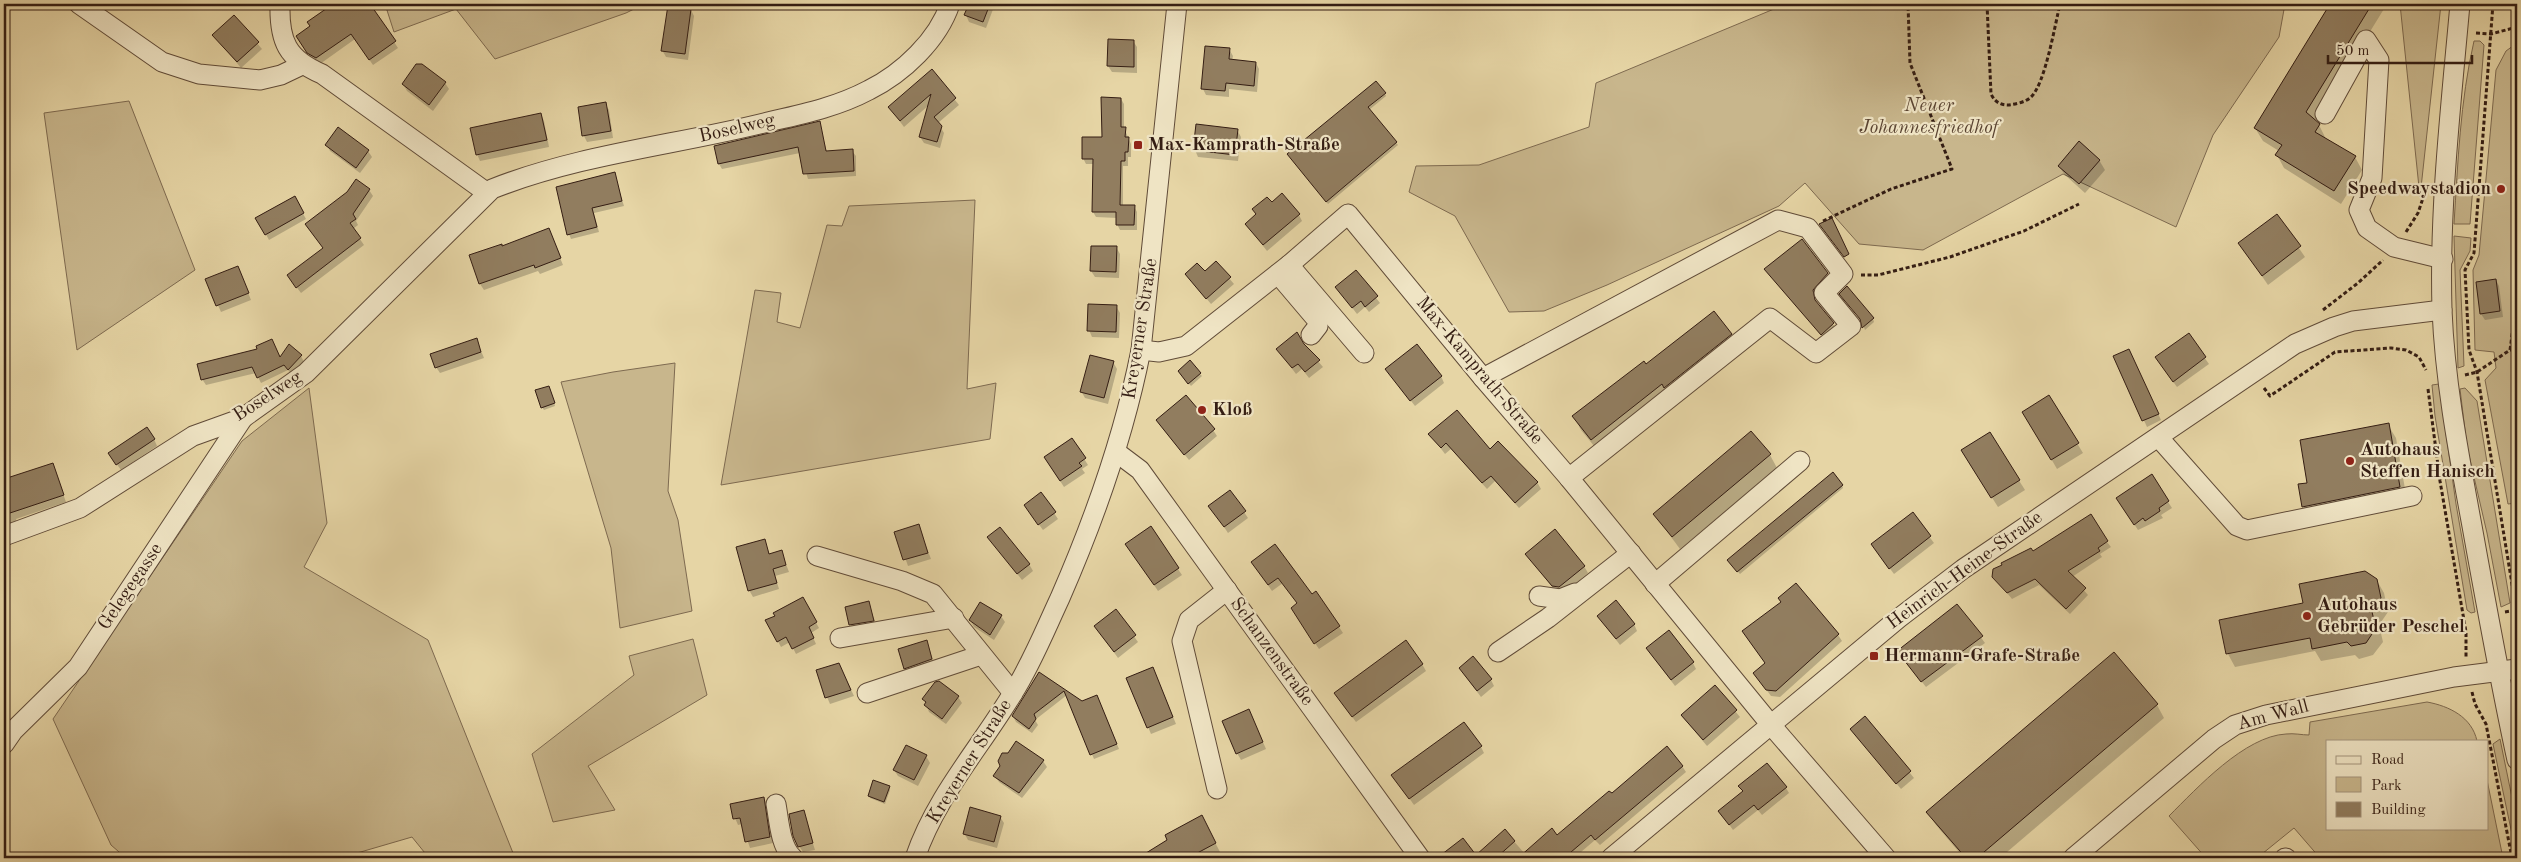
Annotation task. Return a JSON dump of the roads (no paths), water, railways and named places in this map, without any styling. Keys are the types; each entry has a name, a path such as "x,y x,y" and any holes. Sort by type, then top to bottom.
{"street":[{"path":"79,4 162,62 199,74 260,80 281,75 302,65"},
{"path":"280,4 280,26 284,42 302,65 322,74 486,192"},
{"name":"Boselweg","path":"4,536 80,508 193,436 243,418 306,373 486,192 518,179 568,164 742,129 845,101 871,90 919,53 939,27 950,4"},
{"name":"Kreyerner Straße","path":"915,858 944,795 1013,693 1034,654 1088,534 1116,452 1132,397 1141,350 1177,4"},
{"path":"2460,4 2448,134 2442,310 2451,406 2498,670 2517,760"},
{"path":"2325,114 2366,40 2379,60 2372,178 2359,210 2367,228 2394,247 2443,259"},
{"name":"Max-Kamprath-Straße","path":"1141,350 1159,352 1186,346 1283,269 1348,214 1483,378 1570,478 1771,725"},
{"path":"1483,378 1778,220 1808,228 1843,274 1824,293 1851,326 1816,353 1770,318 1570,478"},
{"path":"1283,269 1317,320 1318,326 1311,335"},
{"path":"1283,269 1364,353"},
{"name":"Heinrich-Heine-Straße","path":"1611,858 1899,618 1963,569 2193,415 2295,344 2328,329 2353,321 2442,310"},
{"name":"Gelegegasse","path":"4,744 13,731 78,667 243,418"},
{"path":"2159,438 2237,526 2247,530 2412,496"},
{"name":"Schanzenstraße","path":"1116,452 1140,470 1420,858"},
{"path":"1655,584 1800,461"},
{"path":"1498,652 1592,584 1631,553"},
{"path":"817,556 933,594 954,618"},
{"path":"1539,596 1566,598 1592,584"},
{"path":"1217,789 1182,641 1189,620 1227,590"},
{"path":"840,638 954,618"},
{"name":"Kreyerner Straße","path":"954,618 981,655 1013,693"},
{"path":"866,694 981,655"},
{"name":"Am Wall","path":"2073,858 2214,739 2235,725 2266,715 2468,675 2517,669"},
{"path":"1771,725 1886,858"},
{"path":"776,804 782,834 789,855 793,858"}],"place":[{"name":"Max-Kamprath-Straße","path":"1138,145"},
{"name":"Speedwaystadion","path":"2501,189"},
{"name":"Kloß","path":"1202,410"},
{"name":"Autohaus Steffen Hanisch","path":"2350,461"},
{"name":"Autohaus Gebrüder Peschel","path":"2307,616"},
{"name":"Hermann-Grafe-Straße","path":"1874,656"}],"park label":[{"name":"Neuer Johannesfriedhof","path":"1929,117"}]}
